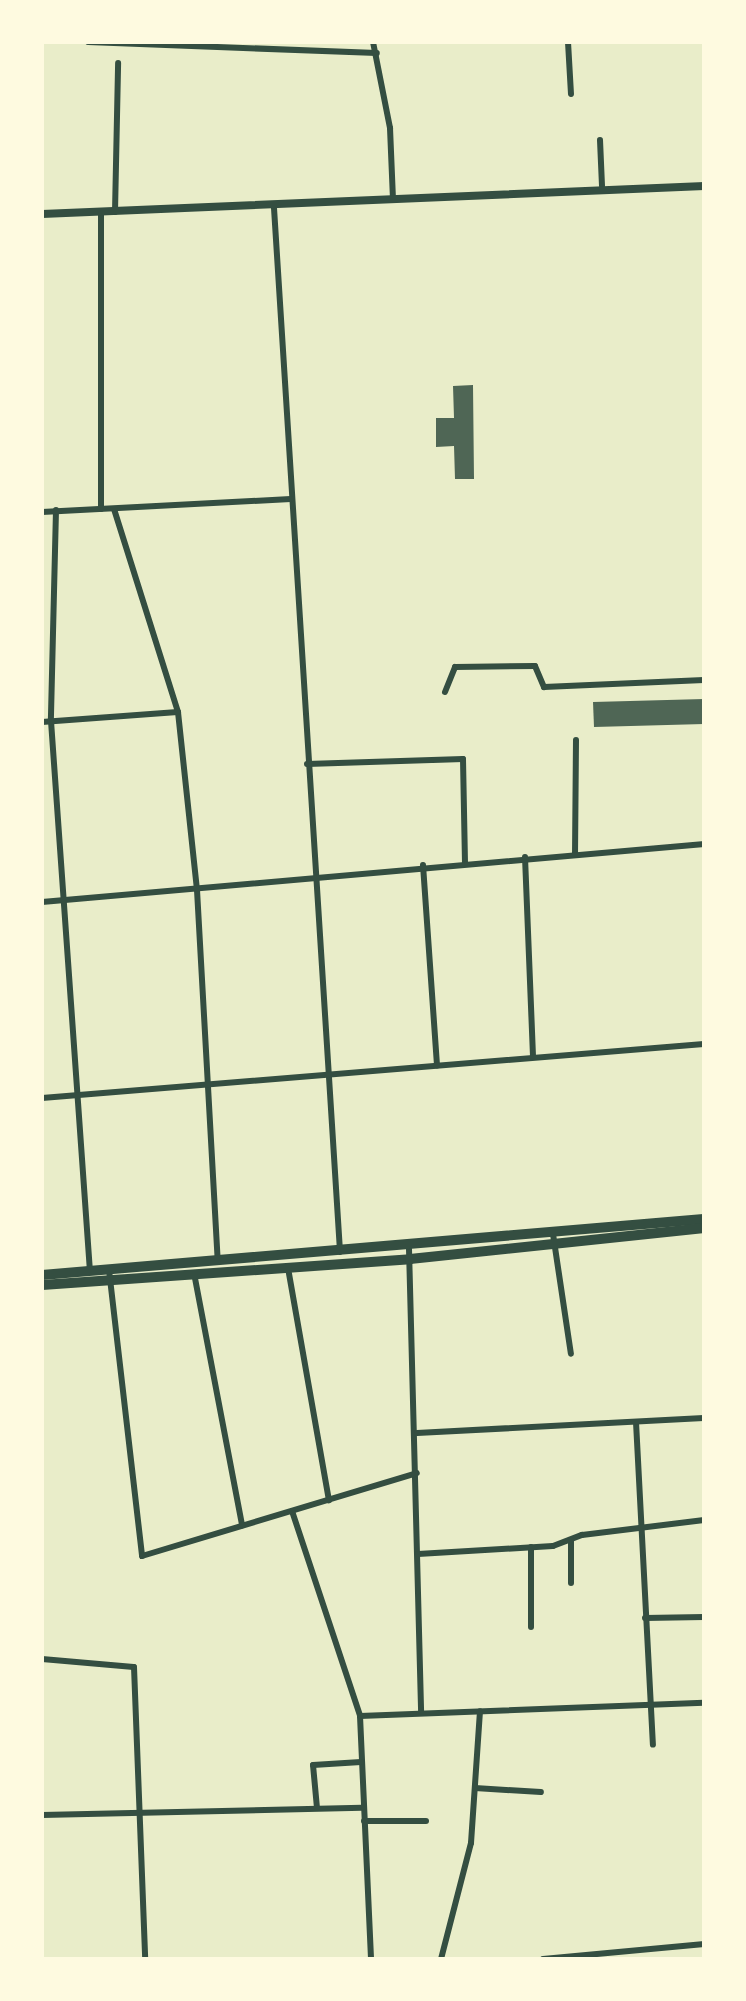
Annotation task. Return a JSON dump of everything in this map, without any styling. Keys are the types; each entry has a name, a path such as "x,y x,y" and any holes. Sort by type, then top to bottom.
{"main road":[{"path":"554,1240 704,1219"},
{"path":"42,1275 90,1272 110,1276 195,1274 288,1268 554,1240 704,1228"},
{"path":"42,1285 193,1262 340,1252 410,1254"}],"street":[{"path":"88,42 377,53"},
{"path":"373,42 377,53 393,200"},
{"path":"568,42 571,94"},
{"path":"115,212 118,63"},
{"path":"600,140 602,186"},
{"path":"42,214 274,208 602,186 704,186"},
{"path":"274,208 340,1252"},
{"path":"101,213 101,509"},
{"path":"42,512 291,499"},
{"path":"114,509 178,712 197,890 218,1260"},
{"path":"56,510 51,721 67,900 90,1272"},
{"path":"445,692 455,667 535,666 544,687 704,680"},
{"path":"42,722 178,712"},
{"path":"575,855 576,740"},
{"path":"307,764 463,759 465,862"},
{"path":"42,902 315,879 423,865 704,844"},
{"path":"525,857 533,1057"},
{"path":"423,865 437,1066"},
{"path":"42,1098 704,1044"},
{"path":"554,1240 571,1354"},
{"path":"410,1254 417,1433 421,1712"},
{"path":"193,1262 242,1525"},
{"path":"288,1268 329,1500"},
{"path":"110,1276 139,1552 147,1557 417,1473"},
{"path":"417,1433 704,1418"},
{"path":"636,1422 653,1745"},
{"path":"292,1511 360,1716 371,1959"},
{"path":"418,1554 531,1547 641,1525 704,1520"},
{"path":"571,1540 571,1583"},
{"path":"531,1547 531,1627"},
{"path":"645,1618 704,1617"},
{"path":"42,1659 134,1667 137,1811 145,1959"},
{"path":"360,1716 704,1703"},
{"path":"441,1959 471,1843 480,1711"},
{"path":"317,1808 313,1765 361,1762"},
{"path":"475,1788 541,1792"},
{"path":"42,1815 362,1808"},
{"path":"364,1821 426,1821"},
{"path":"543,1959 704,1944"},
{"path":"664,1948 666,1959"}],"building":[{"path":"473,385 474,479 455,479 454,446 436,447 436,418 454,418 453,386"},
{"path":"704,699 704,724 594,727 593,702"}]}
